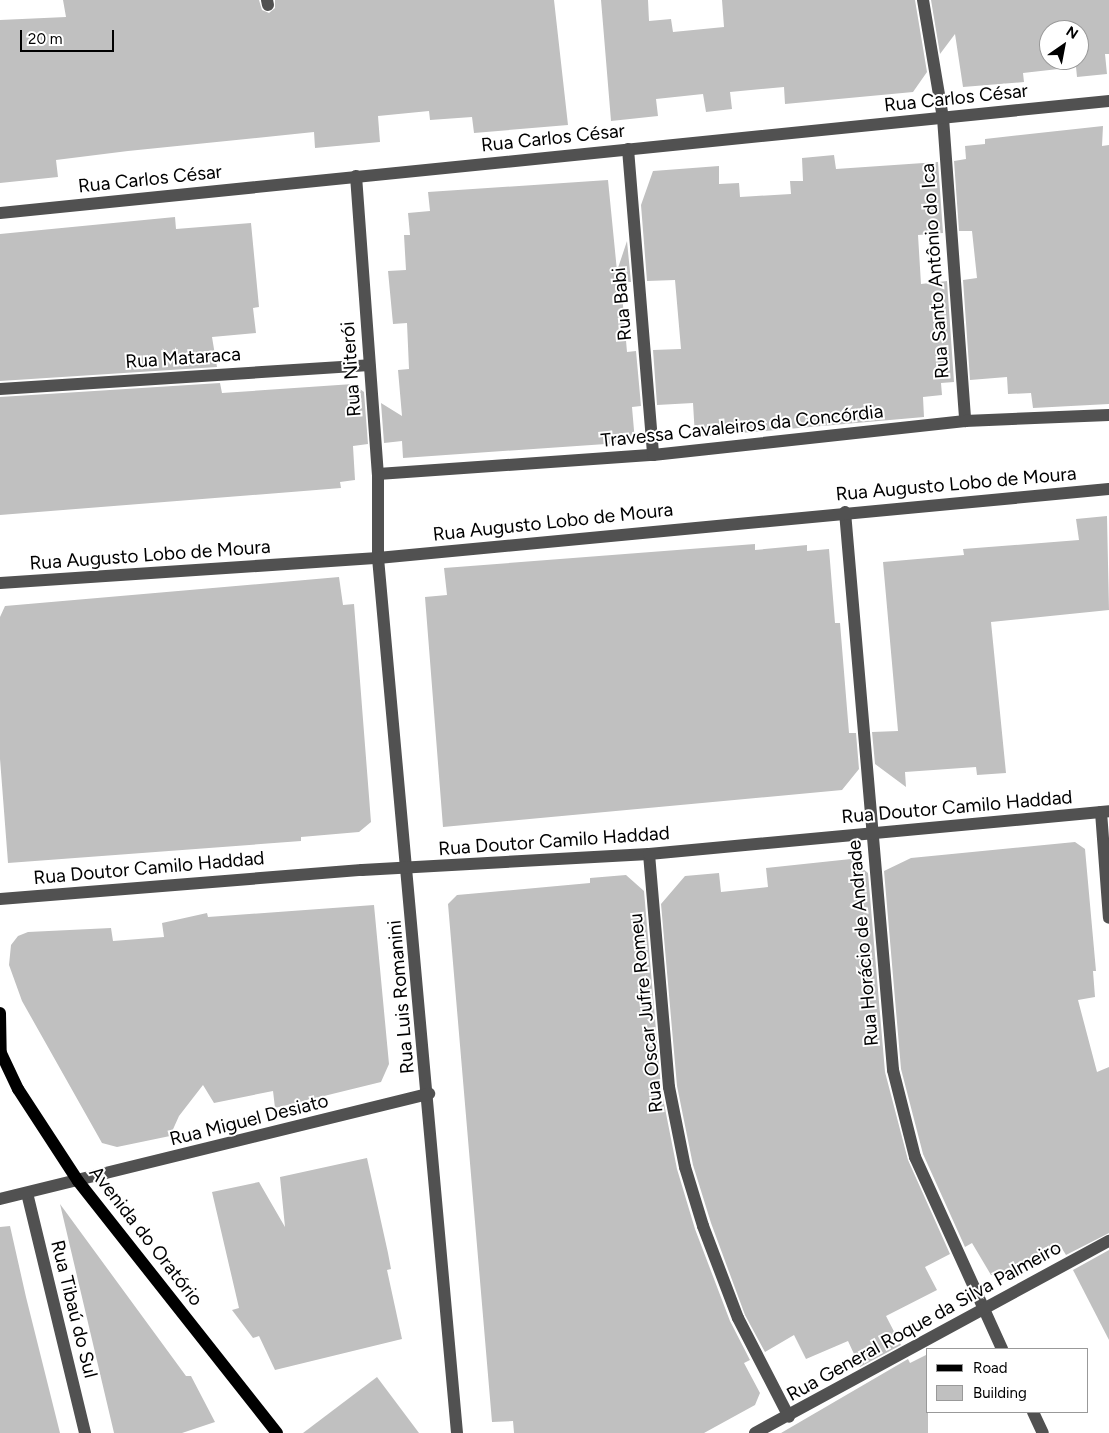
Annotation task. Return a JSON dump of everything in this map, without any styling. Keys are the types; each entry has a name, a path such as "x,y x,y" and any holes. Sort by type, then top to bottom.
{"main road":[{"name":"Avenida do Oratório","path":"0,1012 0,1052 18,1089 78,1181 277,1433"}],"street":[{"name":"Rua Santo Antônio do Ica","path":"923,0 943,118 965,422"},
{"name":"Rua Carlos César","path":"0,214 356,176 1109,101"},
{"name":"Rua Babi","path":"628,149 653,455"},
{"name":"Rua Niterói","path":"356,176 378,474 378,558"},
{"name":"Rua Mataraca","path":"0,390 369,365"},
{"name":"Travessa Cavaleiros da Concórdia","path":"378,474 653,455 965,422 1109,415"},
{"name":"Rua Augusto Lobo de Moura","path":"0,583 378,558 844,512 1109,489"},
{"name":"Rua Horácio de Andrade","path":"844,512 893,1070 915,1157 982,1310 1001,1348"},
{"name":"Rua Luis Romanini","path":"378,558 429,1094 457,1433"},
{"name":"Rua Doutor Camilo Haddad","path":"0,899 408,868 649,854 1105,812"},
{"path":"1105,812 1109,918"},
{"name":"Rua Oscar Jufre Romeu","path":"649,854 669,1087 685,1167 703,1226 738,1318 788,1417"},
{"name":"Rua Miguel Desiato","path":"0,1199 27,1194 429,1094"},
{"name":"Rua Tibaú do Sul","path":"27,1194 85,1433"},
{"name":"Rua General Roque da Silva Palmeiro","path":"756,1433 1109,1241"},
{"path":"1033,1413 1043,1433"}],"building":[{"path":"63,0 259,0 262,10 269,13 275,8 275,0 554,0 568,125 474,133 472,117 430,120 429,111 378,116 380,142 315,148 314,132 128,151 56,160 58,177 0,183 0,20 66,17"},
{"path":"601,0 648,0 649,21 671,19 673,32 724,27 722,0 915,0 927,72 913,92 785,104 784,87 730,92 732,109 706,112 703,94 656,99 658,116 611,121"},
{"path":"931,0 1109,0 1109,54 1105,54 1107,74 1077,77 1076,70 1089,70 1089,20 1039,20 1039,70 1050,70 1023,73 1024,82 963,87 955,34 940,54"},
{"path":"1103,126 1102,146 1109,145 1109,404 1033,408 1031,393 1008,394 1007,377 970,380 963,280 977,278 972,231 959,231 954,161 966,159 965,146 985,144 985,139"},
{"path":"834,155 836,169 938,162 943,233 918,235 921,284 947,281 954,382 941,383 942,395 923,397 924,417 695,437 693,403 657,405 653,350 681,349 675,280 647,281 641,205 653,171 719,166 719,184 739,183 740,197 791,194 790,181 803,181 802,158"},
{"path":"608,180 617,271 627,241 631,282 621,282 627,352 636,351 641,406 632,407 635,442 403,458 402,441 384,443 381,403 402,416 398,370 409,369 407,323 393,324 388,271 406,270 404,235 410,235 408,213 430,211 428,192"},
{"path":"175,217 176,229 251,223 259,307 253,308 256,333 212,337 217,367 0,381 0,234"},
{"path":"220,383 222,393 353,384 364,392 368,444 353,446 355,480 340,482 341,488 0,515 0,397"},
{"path":"1107,516 1109,610 991,622 1006,773 977,775 976,767 905,772 906,787 875,764 872,732 898,731 883,562 964,555 963,549 1079,540 1076,519"},
{"path":"755,544 755,550 807,545 807,551 829,549 835,623 840,623 849,733 856,733 859,769 842,790 443,827 425,597 447,595 444,568"},
{"path":"339,577 343,605 354,604 371,822 359,832 301,837 301,841 8,863 0,759 0,617 5,606"},
{"path":"1075,842 1085,849 1096,971 1093,971 1095,997 1078,1000 1097,1072 1109,1067 1109,1233 1066,1255 1061,1247 1004,1276 991,1275 972,1243 965,1247 923,1154 901,1069 884,871 911,858"},
{"path":"851,859 868,873 885,1072 908,1160 950,1254 925,1267 937,1290 886,1316 901,1345 860,1367 848,1341 806,1359 794,1335 765,1352 745,1315 711,1223 693,1165 677,1086 661,904 685,876 719,873 721,892 768,887 766,868"},
{"path":"626,875 644,891 661,1088 677,1169 695,1229 730,1321 750,1360 744,1363 760,1393 755,1405 704,1433 514,1433 513,1421 492,1422 448,904 457,895 590,883 590,878"},
{"path":"374,905 389,1064 381,1082 275,1108 273,1091 214,1103 203,1085 179,1116 170,1136 117,1147 102,1143 22,1001 9,965 11,945 18,936 28,932 111,928 113,941 164,937 162,923 207,913 208,917"},
{"path":"367,1158 388,1253 391,1269 387,1270 402,1339 275,1370 259,1336 253,1338 232,1310 239,1308 212,1192 259,1182 285,1227 280,1177"},
{"path":"60,1204 186,1376 191,1376 215,1422 182,1433 114,1433"},
{"path":"10,1226 60,1433 0,1433 0,1227"},
{"path":"1109,1250 1109,1340 1073,1270"},
{"path":"926,1355 928,1433 781,1433 908,1359 910,1363"},
{"path":"377,1377 419,1433 303,1433"}]}
